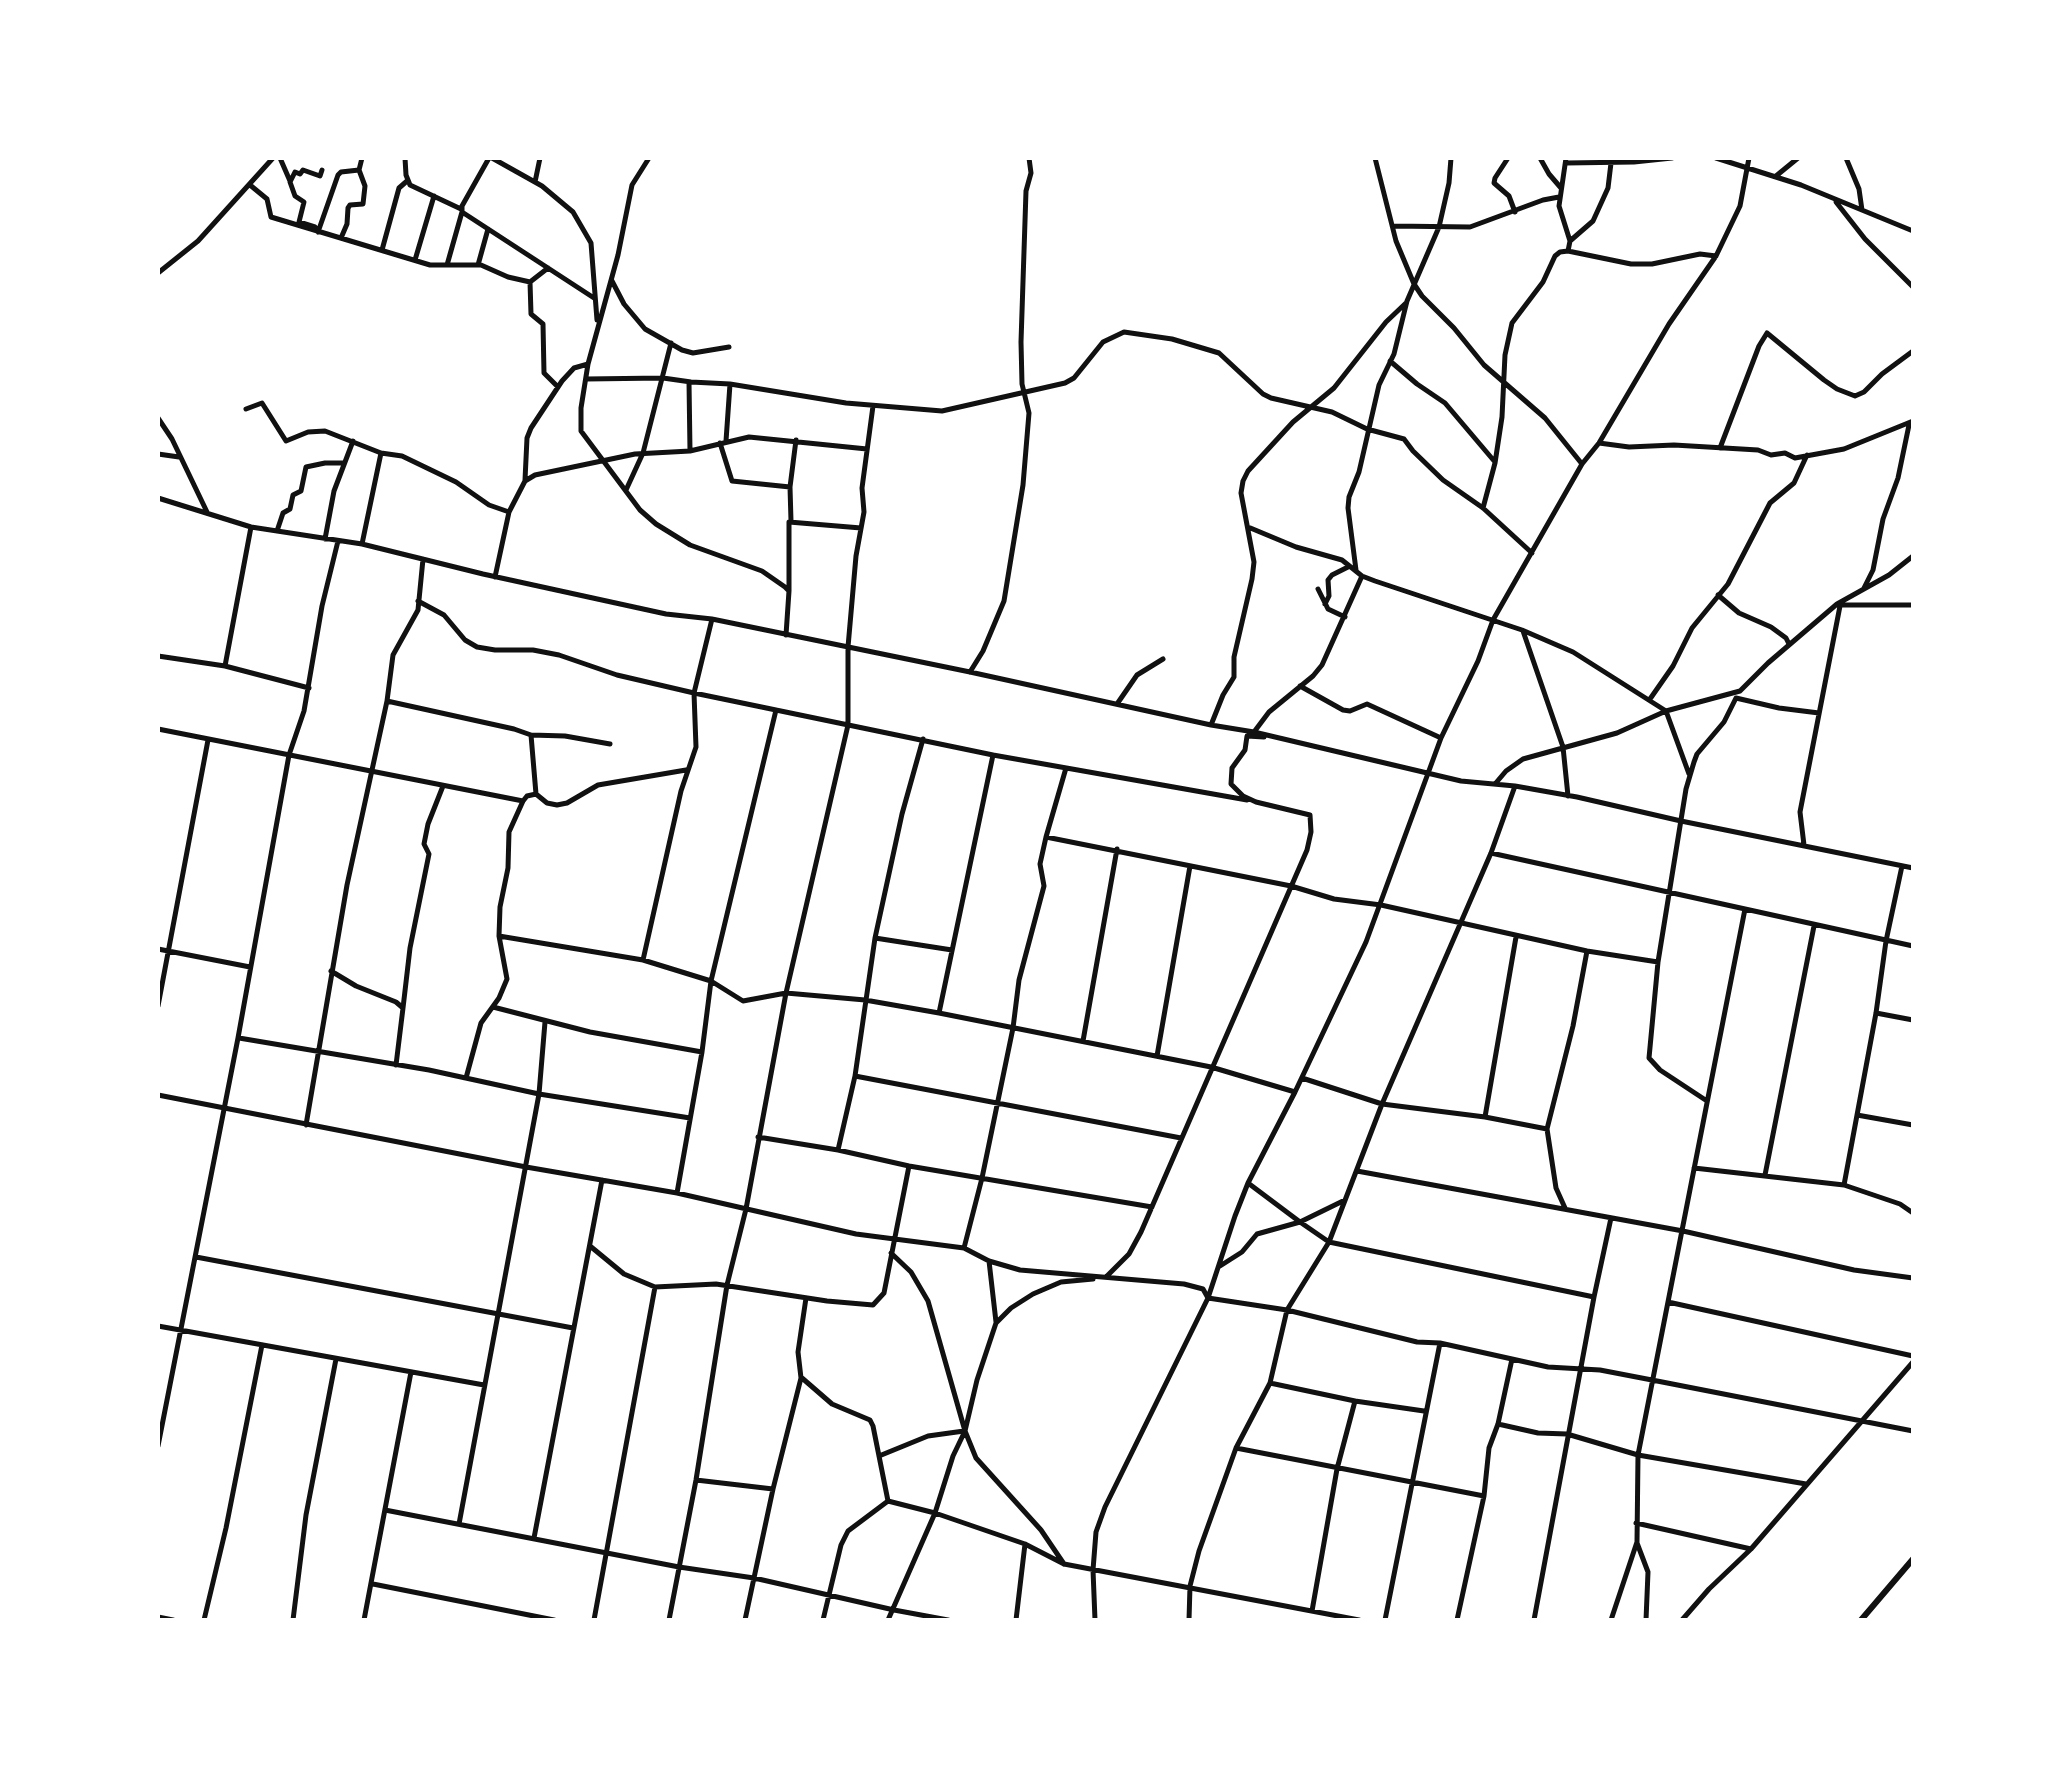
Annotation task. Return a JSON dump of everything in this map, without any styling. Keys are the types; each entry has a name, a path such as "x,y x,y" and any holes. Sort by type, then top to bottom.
{"street":[{"path":"158,273 198,241 273,158"},
{"path":"280,158 289,174 295,196 304,202 299,222 315,227 318,232"},
{"path":"341,238 347,224 348,208 363,204 365,186 359,170 362,158"},
{"path":"405,158 407,181"},
{"path":"447,265 462,211 491,158 535,182 573,212 591,243 598,326"},
{"path":"535,182 540,158"},
{"path":"649,158 632,185 612,281 588,364 581,431 640,510 672,535 690,545 762,571 789,591"},
{"path":"970,672 994,628 1007,587 1023,485 1029,413 1021,342 1026,191 1031,173 1029,158"},
{"path":"1375,158 1396,241 1414,284 1484,365 1545,418 1582,464"},
{"path":"1356,571 1349,497 1359,472 1379,385 1396,345 1406,303 1439,227 1451,158"},
{"path":"1508,158 1494,183 1509,196 1515,212"},
{"path":"1540,158 1561,188"},
{"path":"1568,251 1570,241 1560,215 1559,197 1566,160 1611,163 1672,158"},
{"path":"1716,158 1776,176 1913,231"},
{"path":"1095,1620 1093,1570 1096,1532 1105,1507 1208,1298 1248,1183 1302,1078 1381,905 1441,738 1478,661 1493,620 1582,464 1599,443 1669,324 1716,256 1740,206 1749,158"},
{"path":"1776,176 1798,158"},
{"path":"1846,158 1859,189 1862,210"},
{"path":"1570,241 1593,221 1608,188 1611,163"},
{"path":"290,182 295,172 300,174 303,170 320,176 322,170"},
{"path":"318,232 338,175 359,170"},
{"path":"407,181 462,211 594,298"},
{"path":"382,251 399,188 407,181"},
{"path":"250,185 267,199 271,217 430,265 478,265 530,282"},
{"path":"415,260 434,196"},
{"path":"1393,226 1470,227 1559,197"},
{"path":"1836,201 1865,239 1913,287"},
{"path":"478,265 488,229"},
{"path":"1483,508 1495,463 1505,355 1512,323 1543,282 1555,256 1568,251 1631,264 1652,264 1700,254 1716,256"},
{"path":"530,282 548,268"},
{"path":"612,281 633,316 645,329 693,353 729,347"},
{"path":"530,282 531,314 543,324 544,373 558,387"},
{"path":"1211,725 1234,677 1234,657 1254,562 1241,493 1248,471 1293,422 1313,407 1355,364 1386,322 1406,303"},
{"path":"586,379 663,378 730,384 873,406 942,411 1070,380 1103,342 1124,332 1133,332 1212,349 1227,358 1263,394 1332,412 1367,429 1404,439 1443,480 1483,508 1532,553"},
{"path":"1720,448 1759,346 1767,333 1824,380 1855,396 1913,351"},
{"path":"626,490 643,453 671,343"},
{"path":"1390,361 1445,403 1495,463"},
{"path":"495,577 509,512 525,481 527,438 558,387 574,368 588,364"},
{"path":"689,382 690,451"},
{"path":"730,384 723,442 732,481 790,487"},
{"path":"246,409 262,403 286,441 318,430 381,453 402,456 456,482 489,505 509,512"},
{"path":"669,1620 696,1480 727,1285 746,1209 786,993 848,725 848,647 856,556 864,512 862,488 873,406"},
{"path":"158,418 172,439 207,512"},
{"path":"1599,443 1629,447 1674,445 1758,450 1771,455 1785,453 1795,458 1844,449 1911,423"},
{"path":"1864,589 1873,570 1883,519 1898,478 1911,423"},
{"path":"525,481 535,475 643,453 690,451 749,437 867,449"},
{"path":"786,635 790,487 796,440"},
{"path":"325,539 334,491 353,441"},
{"path":"362,544 381,453"},
{"path":"158,454 180,457"},
{"path":"1650,699 1673,666 1692,628 1728,584 1770,503 1794,483 1807,455"},
{"path":"277,531 281,517 290,509 293,495 301,491 306,467 344,463"},
{"path":"158,498 251,527 362,544 666,614 712,619 1254,732 1428,774 1568,796 1913,868"},
{"path":"791,521 861,528"},
{"path":"225,666 251,527"},
{"path":"1248,527 1296,547 1342,560 1362,576 1461,612 1522,630 1573,652 1666,711 1690,776"},
{"path":"158,1446 238,1038 289,755 297,738 309,688 322,606 338,541"},
{"path":"1707,1101 1660,1070 1649,1058 1658,962 1681,821 1697,754 1724,722 1740,691 1789,644 1838,605 1889,575 1913,556"},
{"path":"306,1125 331,971 387,701 393,655 405,629 416,616 423,559"},
{"path":"1325,604 1329,596 1328,580 1348,567"},
{"path":"1254,732 1269,712 1322,665 1362,576"},
{"path":"1318,589 1328,609 1345,617"},
{"path":"1718,595 1739,613 1771,627 1789,644"},
{"path":"418,601 444,615 465,640 477,647 533,650 559,655 617,675 694,693 993,755 1256,802 1310,815 1311,832 1307,850 1129,1254 1106,1277 1061,1282 1033,1294 1011,1308 996,1323"},
{"path":"1838,605 1913,605"},
{"path":"1804,846 1800,812 1838,605"},
{"path":"643,960 686,770 696,747 694,693 712,619"},
{"path":"1522,630 1563,747 1568,796"},
{"path":"158,656 225,666 309,688"},
{"path":"1117,704 1137,675 1163,659"},
{"path":"1300,686 1343,710 1350,711 1367,704 1441,738"},
{"path":"1494,785 1506,771 1523,759 1627,730 1666,711 1740,691"},
{"path":"1736,698 1819,713"},
{"path":"387,701 531,735 565,736 610,744"},
{"path":"677,1193 711,981 776,710"},
{"path":"158,729 523,801"},
{"path":"531,735 536,794 547,803 567,803 598,785 686,770"},
{"path":"1256,802 1243,796 1231,784 1232,768 1245,750 1247,736 1273,737"},
{"path":"838,1150 855,1076 875,938 902,814 923,739"},
{"path":"158,1006 208,740"},
{"path":"939,1013 993,755"},
{"path":"964,1248 1013,1028 1019,980 1044,886 1040,864 1066,768"},
{"path":"396,1065 408,959 429,854 424,844 428,824 443,786"},
{"path":"1189,1620 1190,1586 1199,1551 1236,1448 1270,1383 1287,1310 1329,1242 1382,1104 1491,853 1515,786"},
{"path":"466,1078 481,1023 507,979 499,936 509,832 523,801 527,796 536,794"},
{"path":"1046,837 1291,886 1334,899 1381,905 1516,937 1658,962"},
{"path":"1083,1042 1117,849"},
{"path":"1491,853 1913,946"},
{"path":"1157,1056 1190,866"},
{"path":"1844,1185 1902,866"},
{"path":"1646,1620 1648,1572 1637,1542 1636,1523 1638,1455 1745,909"},
{"path":"1765,1175 1814,926"},
{"path":"499,936 643,960 711,981 743,1001 786,993 865,1000 1211,1067 1295,1092"},
{"path":"1485,1117 1516,937"},
{"path":"875,938 952,950"},
{"path":"158,949 250,967"},
{"path":"1565,1208 1556,1188 1547,1129 1573,1026 1587,951"},
{"path":"331,971 364,991 396,1002 403,1008"},
{"path":"493,1007 545,1022 702,1052"},
{"path":"1876,1013 1913,1020"},
{"path":"459,1524 539,1094 545,1022"},
{"path":"238,1038 539,1094 690,1118"},
{"path":"855,1076 1181,1138"},
{"path":"1302,1078 1382,1104 1485,1117 1547,1129"},
{"path":"158,1095 224,1110 677,1193 856,1234 964,1248 989,1261 1020,1270 1197,1286 1208,1298"},
{"path":"1857,1115 1913,1125"},
{"path":"758,1137 1152,1207"},
{"path":"590,1246 624,1274 655,1287 701,1283 727,1285 873,1305 884,1293 909,1166"},
{"path":"1694,1168 1844,1185 1900,1204 1913,1213"},
{"path":"1357,1171 1683,1231 1854,1270 1913,1278"},
{"path":"534,1538 602,1180"},
{"path":"1248,1183 1329,1242 1594,1297"},
{"path":"1218,1267 1242,1252 1257,1234 1300,1222 1346,1200"},
{"path":"1534,1620 1567,1434 1611,1218"},
{"path":"891,1253 911,1272 928,1301 965,1431 976,1458 1041,1530 1064,1564"},
{"path":"196,1257 573,1328"},
{"path":"888,1620 935,1513 953,1456 965,1431 977,1380 996,1323 989,1261"},
{"path":"594,1620 655,1287"},
{"path":"745,1620 801,1378 798,1352 806,1298"},
{"path":"1208,1298 1287,1310 1417,1342 1440,1343 1548,1367 1600,1370 1864,1419 1913,1431"},
{"path":"1668,1302 1913,1359 1751,1549 1682,1620"},
{"path":"158,1326 484,1385"},
{"path":"1385,1620 1424,1411 1440,1343"},
{"path":"204,1620 226,1528 262,1345"},
{"path":"293,1620 306,1515 336,1359"},
{"path":"1457,1620 1484,1496 1489,1448 1498,1424 1512,1359"},
{"path":"364,1620 411,1372"},
{"path":"801,1378 832,1404 870,1420 888,1501"},
{"path":"1270,1383 1355,1401 1424,1411"},
{"path":"1312,1611 1337,1469 1355,1401"},
{"path":"1498,1424 1538,1433 1567,1434 1638,1455 1807,1484"},
{"path":"879,1456 928,1436 965,1431"},
{"path":"1236,1448 1484,1496"},
{"path":"696,1480 773,1489"},
{"path":"888,1501 935,1513 1025,1544 1064,1564 1359,1620"},
{"path":"823,1620 841,1545 848,1531 888,1501"},
{"path":"385,1510 679,1567 754,1578 948,1620"},
{"path":"1636,1523 1751,1549"},
{"path":"1611,1620 1637,1542"},
{"path":"1016,1620 1025,1544"},
{"path":"1861,1620 1913,1559"},
{"path":"373,1584 554,1620"},
{"path":"158,1617 173,1620"}]}
